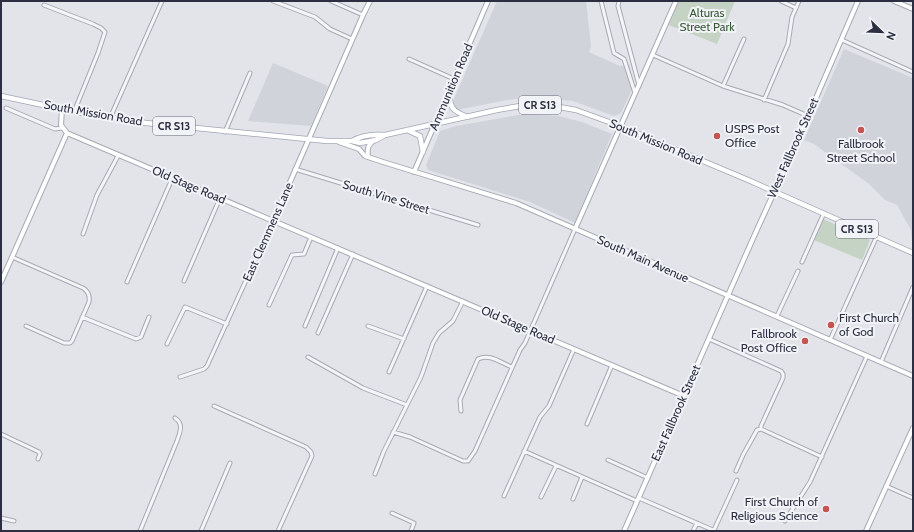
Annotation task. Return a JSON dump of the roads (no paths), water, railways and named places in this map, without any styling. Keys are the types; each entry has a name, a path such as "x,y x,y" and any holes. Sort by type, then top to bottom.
{"main road":[{"path":"449,92 449,100 452,109 468,117"},
{"name":"South Mission Road","path":"1,96 74,112 110,118 225,132 352,141 360,143 376,140 385,135 513,107 526,105 548,105 587,114 620,126 824,213 876,238 913,253"},
{"path":"407,130 420,136 423,152"},
{"name":"South Mission Road","path":"352,141 358,137 376,134 385,135"}],"street":[{"path":"110,118 162,1"},
{"path":"273,1 315,17 330,29 352,39"},
{"path":"331,1 363,15"},
{"name":"East Clemmens Lane","path":"180,377 204,369 207,366 370,1"},
{"name":"Ammunition Road","path":"414,172 488,1"},
{"path":"601,1 614,53 624,59 635,93"},
{"path":"619,1 618,6 639,85"},
{"path":"393,432 410,437 463,461 468,461 475,451 512,367 530,331 676,1"},
{"path":"781,1 796,8"},
{"path":"764,100 788,44 792,17 799,1"},
{"name":"West Fallbrook Street","path":"728,295 858,1"},
{"path":"894,1 913,9"},
{"path":"44,5 93,24 105,32 74,112"},
{"path":"723,86 744,39"},
{"path":"842,40 913,72"},
{"path":"652,55 723,86 783,105 808,116"},
{"path":"408,59 454,79"},
{"path":"225,132 250,73"},
{"path":"6,108 55,129 62,128"},
{"path":"1,282 67,134 62,128 60,121 62,109"},
{"name":"Old Stage Road","path":"67,134 353,254 684,396"},
{"path":"368,156 368,146 376,140"},
{"name":"South Main Avenue","path":"339,141 359,149 365,156 516,203 913,376"},
{"path":"83,234 97,195 118,156"},
{"name":"South Vine Street","path":"295,169 478,225"},
{"path":"126,282 172,178"},
{"path":"184,281 220,198"},
{"path":"802,262 824,213"},
{"path":"269,305 292,255 304,254 311,237"},
{"path":"830,340 876,238"},
{"path":"305,326 338,248"},
{"path":"318,333 353,254"},
{"path":"12,257 84,289 90,296 89,302 72,341 68,343 64,343 26,326"},
{"path":"777,316 798,271"},
{"path":"389,372 427,286"},
{"path":"881,362 913,287"},
{"name":"East Fallbrook Street","path":"624,531 728,295"},
{"path":"375,474 393,432 421,376 433,343 439,332 453,321 462,301"},
{"path":"167,344 186,306 227,324"},
{"path":"82,317 137,339 140,337 149,317"},
{"path":"368,326 404,339"},
{"path":"709,339 783,373 783,378 761,426 761,430"},
{"path":"504,496 540,417 549,406 574,349"},
{"path":"461,411 460,400 478,359 483,356 488,357 512,367"},
{"path":"785,521 806,489 822,457 867,356"},
{"path":"308,357 363,388 407,405"},
{"path":"587,424 612,365"},
{"path":"214,406 306,447 311,452 312,456 278,531"},
{"path":"140,531 181,429 180,423 175,418"},
{"path":"866,531 911,436 913,428"},
{"path":"736,471 756,430 761,430 822,457"},
{"path":"1,434 40,452 38,459"},
{"path":"524,451 582,477 714,531 737,480"},
{"path":"608,460 648,478"},
{"path":"201,531 230,463"},
{"path":"541,497 556,466"},
{"path":"573,499 582,477"},
{"path":"886,486 913,498"},
{"path":"392,513 414,522 411,531"},
{"path":"1,518 14,521"},
{"path":"693,531 697,523"}],"place":[{"name":"Fallbrook Street School","path":"861,130"},
{"name":"USPS Post Office","path":"717,136"},
{"name":"First Church of God","path":"831,325"},
{"name":"Fallbrook Post Office","path":"805,341"},
{"name":"First Church of Religious Science","path":"826,509"}],"park label":[{"name":"Alturas Street Park","path":"707,20"}]}
